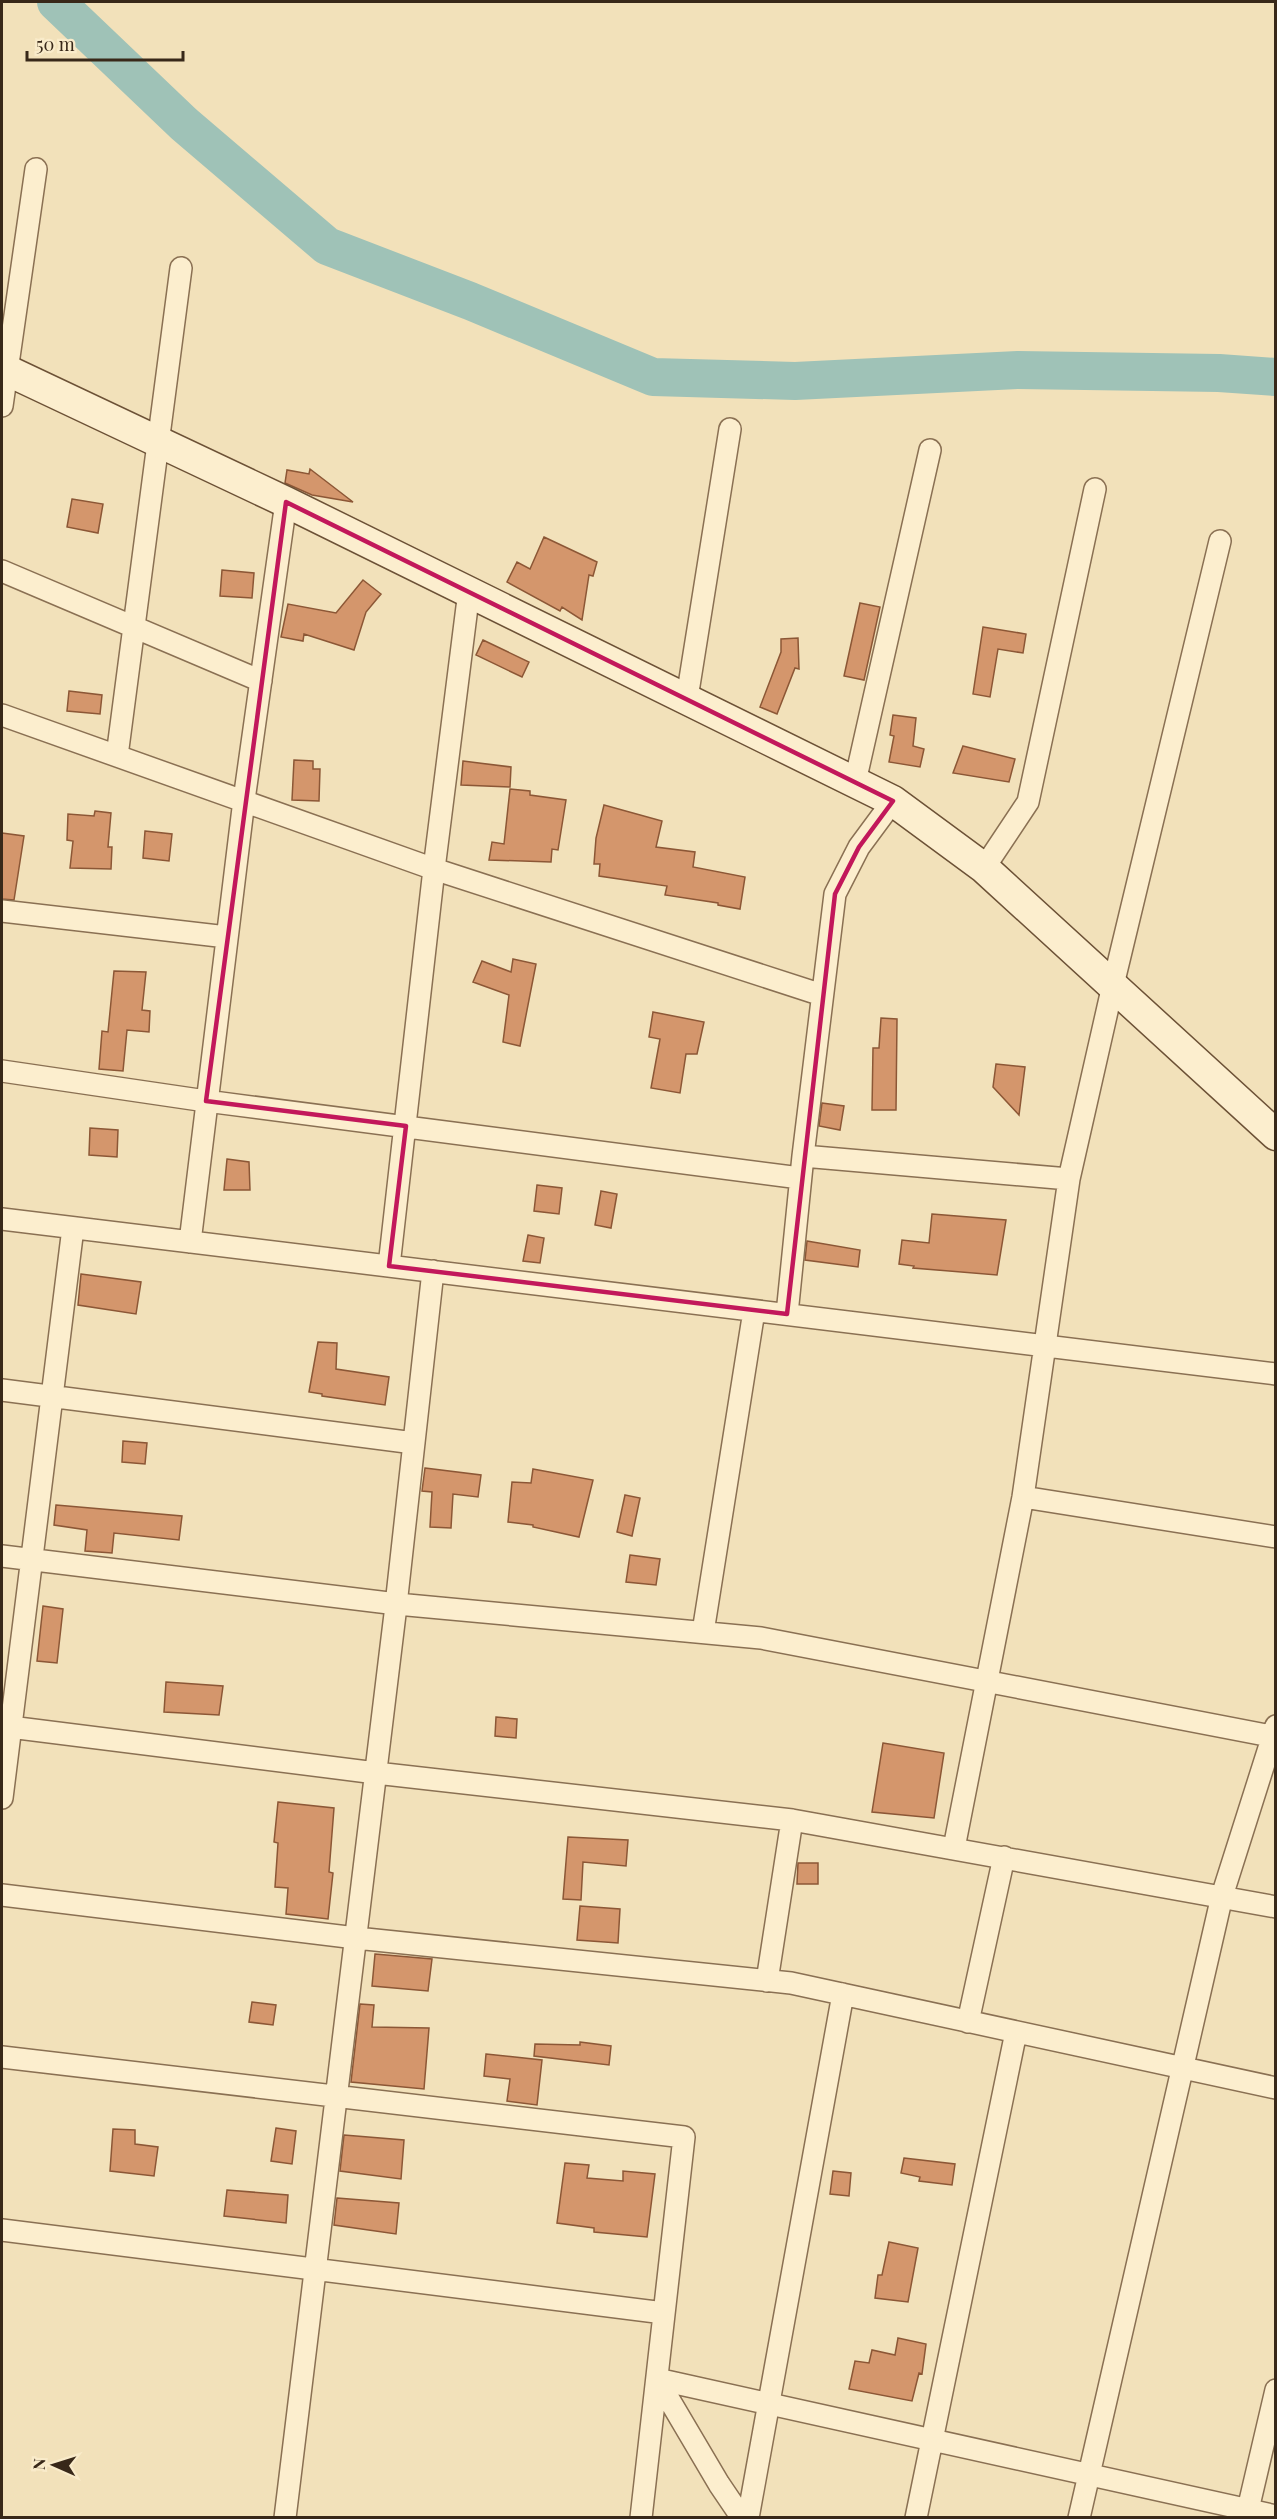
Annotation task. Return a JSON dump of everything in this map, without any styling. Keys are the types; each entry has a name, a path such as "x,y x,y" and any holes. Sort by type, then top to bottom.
{"street":[{"path":"2,406 4,370 36,169"},
{"path":"117,756 181,268"},
{"path":"4,370 286,502 893,801 984,868 1274,1129"},
{"path":"687,698 730,429"},
{"path":"855,782 930,450"},
{"path":"984,868 1028,802 1095,489"},
{"path":"190,1242 244,800 286,502"},
{"path":"954,1848 1023,1497 1069,1179 1113,985 1220,541"},
{"path":"2,571 261,681"},
{"path":"389,1266 434,868 469,591"},
{"path":"2,715 434,868 822,995"},
{"path":"787,1314 802,1156 835,894 859,847 893,801"},
{"path":"2,911 227,937"},
{"path":"2,1071 206,1101 800,1178"},
{"path":"802,1156 1069,1179"},
{"path":"2,1219 1275,1374"},
{"path":"2,1798 5,1727 30,1560 73,1228"},
{"path":"285,2517 397,1604 433,1271"},
{"path":"703,1632 754,1311"},
{"path":"2,1390 414,1443"},
{"path":"1023,1497 1275,1537"},
{"path":"2,1556 397,1604 761,1638 1274,1733 1222,1896 1079,2517"},
{"path":"5,1727 376,1773 792,1820 1275,1907"},
{"path":"767,1981 792,1820"},
{"path":"968,2022 1004,1857"},
{"path":"2,1895 356,1938 791,1983 1275,2088"},
{"path":"748,2517 843,1994"},
{"path":"916,2517 1016,2032"},
{"path":"2,2057 336,2098 684,2137 641,2517"},
{"path":"2,2230 664,2313"},
{"path":"657,2379 1090,2473 1247,2514 1275,2516"},
{"path":"657,2379 719,2484 742,2517"},
{"path":"1247,2514 1275,2390"}],"highlighted area":[{"path":"286,502 893,801 859,847 835,894 787,1314 389,1266 406,1126 206,1101"}],"building":[{"path":"310,469 353,502 312,495 285,483 287,470 309,474"},
{"path":"72,499 103,504 98,533 67,527"},
{"path":"544,537 597,562 593,576 589,575 582,620 562,607 560,611 507,582 517,562 530,569"},
{"path":"222,570 254,573 252,598 220,596"},
{"path":"363,580 381,594 366,612 354,650 304,634 303,641 281,637 288,604 336,613"},
{"path":"860,603 880,607 864,680 844,676"},
{"path":"983,627 1026,634 1023,653 998,649 990,697 973,694"},
{"path":"798,638 799,669 795,668 777,714 760,707 781,652 781,639"},
{"path":"483,640 529,662 522,677 476,655"},
{"path":"69,691 102,695 100,714 67,711"},
{"path":"893,715 916,718 913,746 924,749 920,767 889,762 894,736 890,735"},
{"path":"963,746 1015,759 1009,782 953,773"},
{"path":"294,760 313,761 313,769 320,769 319,801 292,800"},
{"path":"463,761 511,767 510,787 461,785"},
{"path":"510,789 530,791 530,795 566,800 558,850 552,849 551,862 489,860 492,842 504,844"},
{"path":"604,805 662,821 656,847 695,852 693,867 745,877 740,909 718,905 718,903 665,895 667,886 599,876 600,864 594,864 596,838"},
{"path":"95,811 111,813 108,847 112,847 111,869 70,868 73,841 67,840 68,814 94,816"},
{"path":"145,831 172,834 169,861 143,858"},
{"path":"2,833 24,836 14,900 2,899"},
{"path":"513,959 536,964 520,1046 503,1042 509,995 473,982 482,961 511,972"},
{"path":"114,971 146,972 142,1010 150,1011 149,1032 127,1030 123,1071 99,1069 102,1031 108,1032"},
{"path":"653,1012 704,1022 697,1054 686,1054 680,1093 651,1088 660,1039 649,1037"},
{"path":"881,1018 897,1019 896,1110 872,1110 873,1048 879,1048"},
{"path":"996,1064 1025,1067 1019,1115 993,1087"},
{"path":"822,1103 844,1106 840,1130 819,1126"},
{"path":"90,1128 118,1130 117,1157 89,1155"},
{"path":"227,1159 249,1162 250,1190 224,1190"},
{"path":"537,1185 562,1188 559,1214 534,1211"},
{"path":"601,1191 617,1194 611,1228 595,1225"},
{"path":"932,1214 1006,1220 997,1275 913,1268 914,1266 899,1264 902,1240 929,1243"},
{"path":"528,1235 544,1238 540,1263 523,1261"},
{"path":"807,1241 860,1250 858,1267 805,1260"},
{"path":"81,1274 141,1282 136,1314 78,1305"},
{"path":"318,1342 337,1343 336,1369 389,1377 385,1405 309,1392"},
{"path":"123,1441 147,1443 145,1464 122,1462"},
{"path":"425,1468 481,1475 478,1497 453,1494 451,1528 430,1527 432,1492 422,1491"},
{"path":"533,1469 593,1480 579,1537 533,1527 533,1525 508,1522 512,1482 531,1483"},
{"path":"625,1495 640,1498 632,1536 617,1532"},
{"path":"56,1505 182,1516 179,1540 114,1533 112,1553 85,1551 87,1530 54,1525"},
{"path":"630,1555 660,1559 656,1585 626,1582"},
{"path":"43,1606 63,1609 57,1663 37,1661"},
{"path":"166,1682 223,1686 219,1715 164,1712"},
{"path":"496,1717 517,1719 516,1738 495,1736"},
{"path":"883,1743 944,1753 934,1818 872,1812"},
{"path":"278,1802 334,1808 329,1872 333,1873 328,1919 286,1914 288,1888 275,1887 278,1843 274,1842"},
{"path":"568,1837 628,1840 626,1866 583,1862 581,1900 563,1899"},
{"path":"798,1863 818,1863 818,1884 797,1884"},
{"path":"580,1906 620,1909 618,1943 577,1940"},
{"path":"375,1954 432,1959 428,1991 372,1986"},
{"path":"252,2002 276,2005 273,2025 249,2022"},
{"path":"360,2004 374,2005 372,2027 429,2028 424,2089 351,2082"},
{"path":"580,2042 611,2046 609,2065 534,2056 535,2044 580,2045"},
{"path":"486,2054 542,2060 537,2105 507,2101 510,2079 484,2076"},
{"path":"276,2128 296,2131 292,2164 271,2161"},
{"path":"113,2129 135,2130 135,2144 158,2147 154,2176 110,2171"},
{"path":"344,2135 404,2140 401,2179 340,2171"},
{"path":"904,2158 955,2164 952,2185 919,2181 920,2177 901,2173"},
{"path":"565,2163 589,2165 587,2178 623,2181 623,2171 655,2174 647,2237 594,2232 594,2228 557,2223"},
{"path":"833,2171 851,2173 849,2196 830,2194"},
{"path":"227,2190 288,2195 286,2223 224,2216"},
{"path":"337,2198 399,2203 396,2234 334,2225"},
{"path":"889,2242 918,2248 908,2302 875,2298 878,2275 882,2275"},
{"path":"898,2338 926,2344 922,2374 919,2373 912,2401 849,2389 855,2361 869,2363 872,2350 895,2355"}],"waterway":[{"path":"56,2 184,124 327,246 470,301 653,377 795,381 1018,370 1219,373 1276,377"}]}
